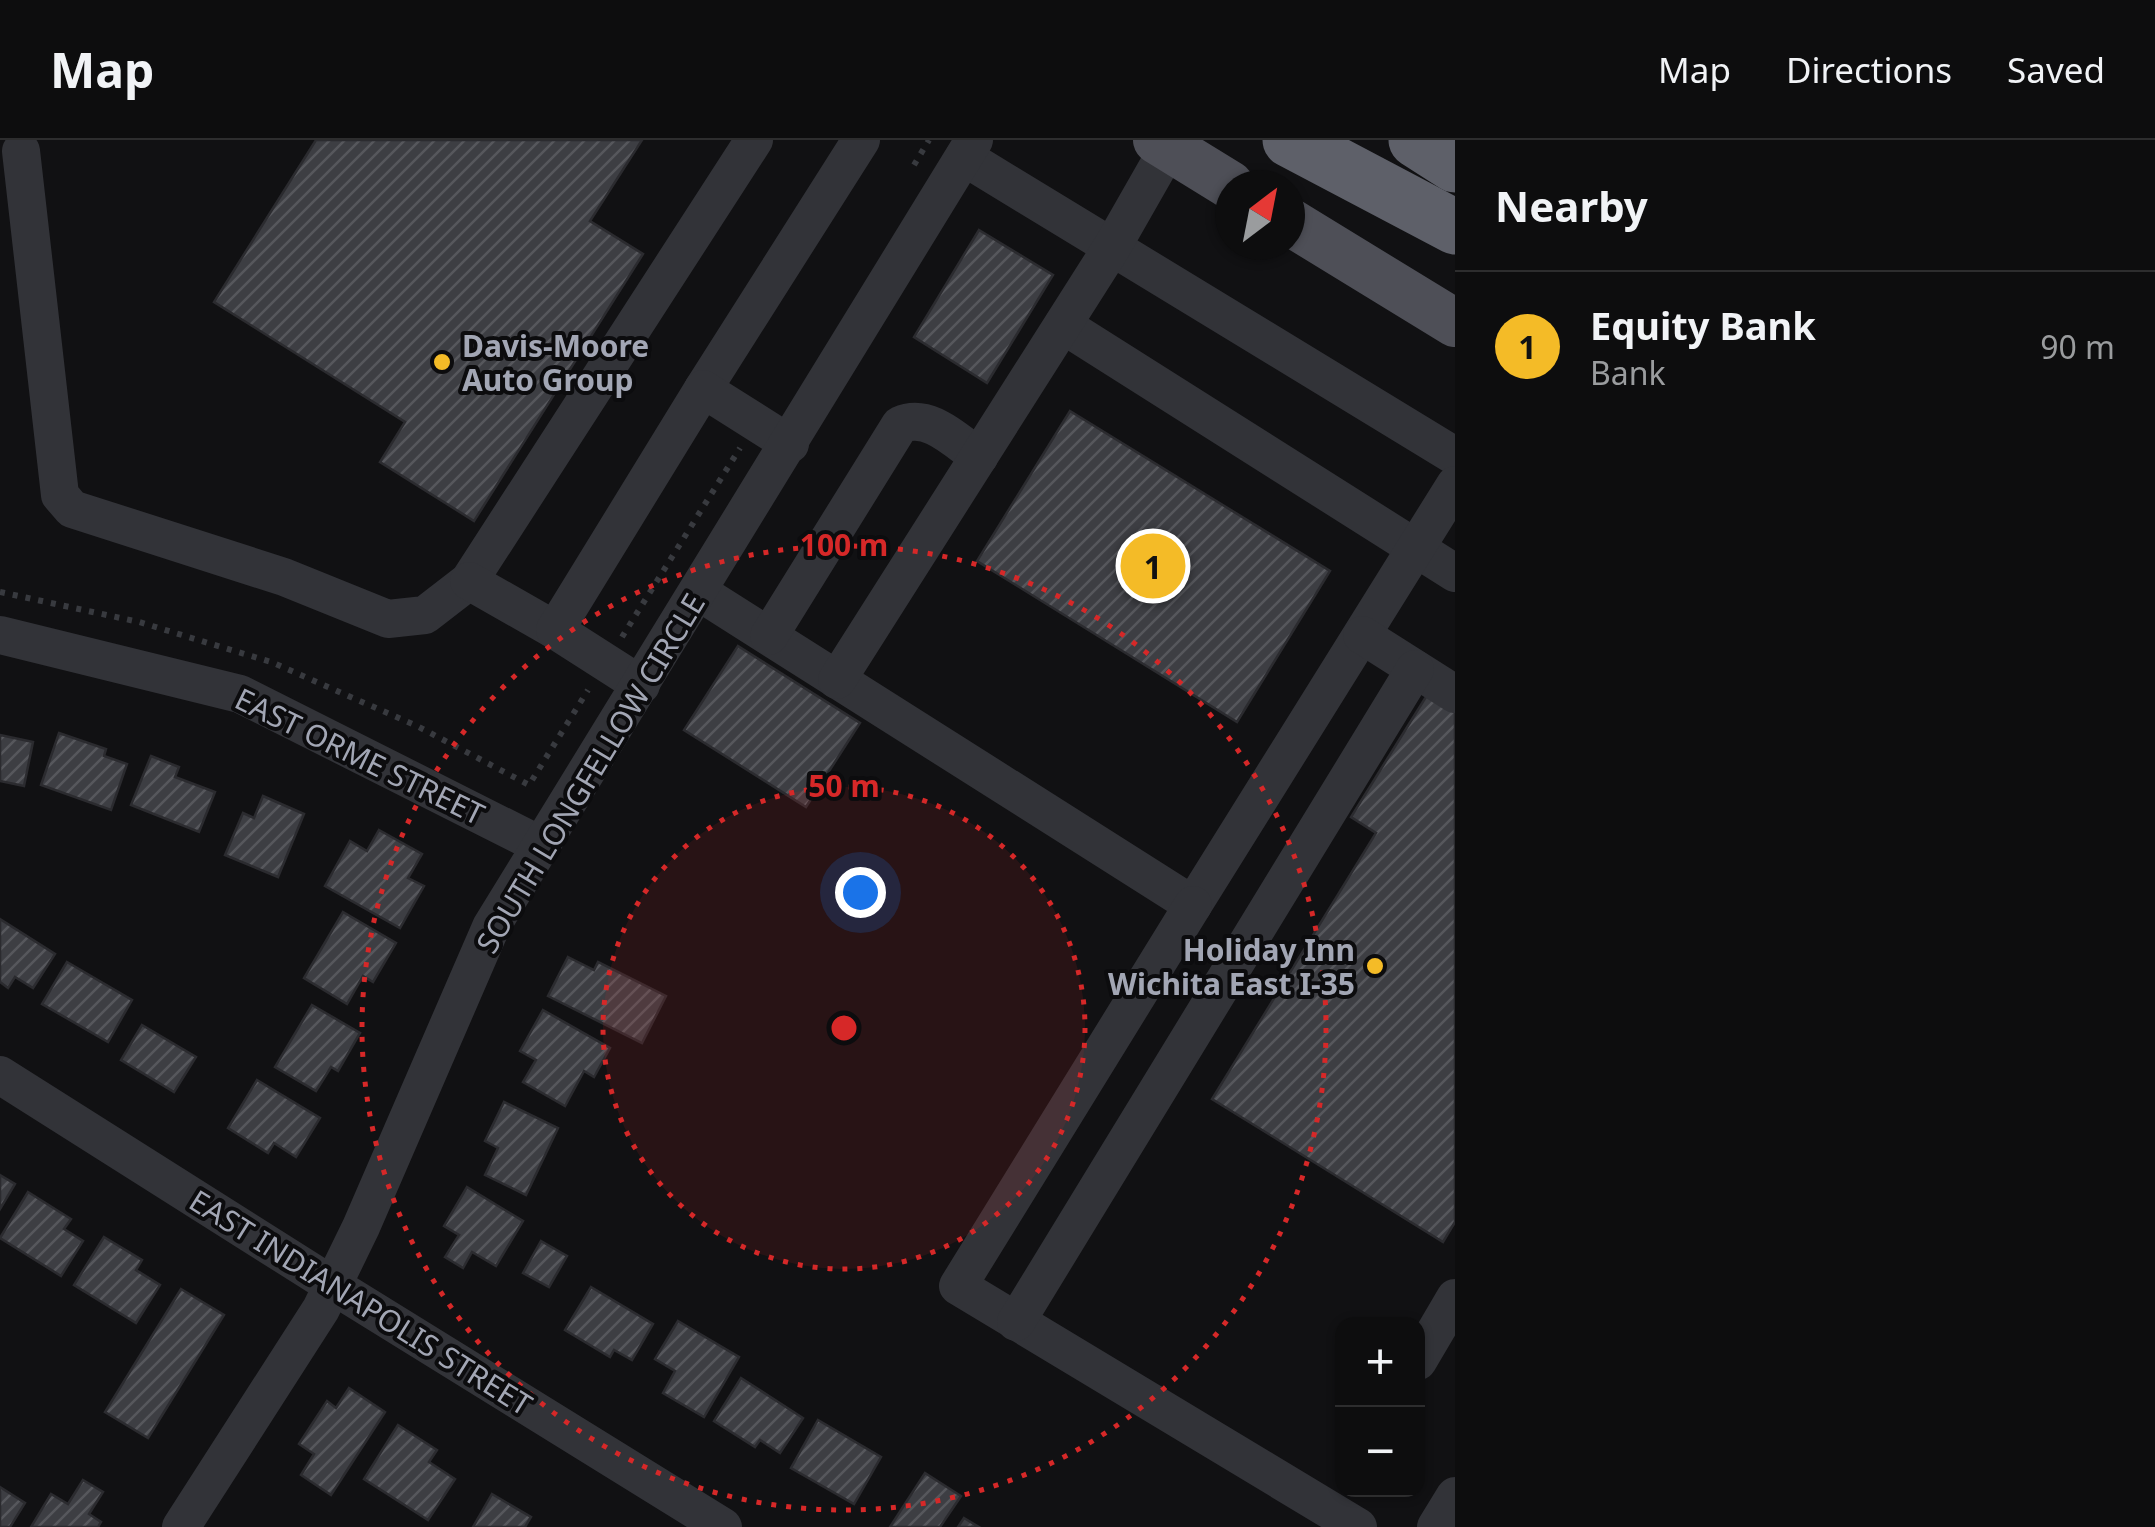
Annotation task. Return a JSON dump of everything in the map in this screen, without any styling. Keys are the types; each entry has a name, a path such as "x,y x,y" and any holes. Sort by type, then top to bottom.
{"highway":[{"path":"1290,140 1455,226"},
{"path":"1416,140 1455,164"}],"main road":[{"path":"1163,144 1215,176"},
{"path":"1305,231 1455,323"}],"street":[{"path":"14,147 60,495 72,509 284,577 388,619 425,615 469,581 754,140"},
{"path":"555,630 861,140"},
{"path":"837,680 1112,246 1163,144"},
{"path":"970,148 1112,246 1455,456"},
{"name":"SOUTH LONGFELLOW CIRCLE","path":"181,1527 321,1309 361,1227 492,927 970,148"},
{"path":"1063,325 1455,573"},
{"path":"703,388 790,444"},
{"path":"769,636 900,425 912,420 932,424 979,456"},
{"path":"1343,1508 958,1286 1455,485"},
{"path":"469,581 641,685"},
{"path":"699,592 1194,905"},
{"name":"EAST ORME STREET","path":"0,635 240,694 540,845"},
{"path":"1362,635 1455,694"},
{"path":"1016,1322 1415,669"},
{"name":"EAST INDIANAPOLIS STREET","path":"0,1075 722,1527"},
{"path":"1425,1349 1455,1298"},
{"path":"1436,1527 1455,1496"}],"path":[{"path":"912,170 929,140"},
{"path":"0,592 139,622 271,662 416,726 529,786 756,422"}],"building":[{"name":"Davis-Moore Auto Group","path":"316,140 642,140 590,221 643,254 474,521 380,462 405,422 214,302"},
{"path":"979,230 1053,275 987,383 914,337"},
{"path":"1070,411 1330,571 1237,722 977,561"},
{"path":"738,646 860,723 806,807 684,730"},
{"name":"Holiday Inn Wichita East I-35","path":"1429,692 1455,708 1455,1222 1443,1242 1212,1099 1376,833 1351,817"},
{"path":"59,733 106,749 104,756 127,764 111,810 41,785"},
{"path":"0,735 33,742 24,786 0,781"},
{"path":"151,756 179,767 175,777 215,792 199,832 131,805"},
{"path":"263,796 304,814 278,877 225,855 243,813 254,818"},
{"path":"379,830 422,854 408,878 424,886 400,928 325,886 350,841 367,851"},
{"path":"343,912 396,943 373,982 363,976 347,1004 304,978"},
{"path":"0,919 55,954 33,988 15,977 8,988 0,982"},
{"path":"568,957 594,970 598,962 666,996 642,1043 548,996"},
{"path":"67,962 132,1000 108,1042 42,1004"},
{"path":"312,1005 360,1033 338,1071 331,1067 316,1091 275,1067"},
{"path":"543,1010 610,1048 594,1077 584,1071 565,1106 523,1082 536,1060 520,1051"},
{"path":"142,1025 196,1057 174,1092 121,1060"},
{"path":"257,1080 320,1118 296,1157 274,1143 268,1153 228,1128"},
{"path":"504,1102 558,1128 526,1195 485,1175 498,1148 485,1141"},
{"path":"0,1175 15,1184 0,1209"},
{"path":"467,1187 523,1221 496,1266 472,1252 463,1268 445,1257 459,1235 444,1226"},
{"path":"28,1192 71,1219 64,1229 83,1241 61,1276 0,1238"},
{"path":"104,1237 142,1260 136,1270 160,1285 136,1323 74,1285"},
{"path":"541,1241 567,1256 549,1287 523,1273"},
{"path":"591,1287 653,1324 632,1360 614,1350 610,1357 565,1330"},
{"path":"181,1289 224,1315 148,1438 105,1412"},
{"path":"678,1321 739,1357 704,1417 663,1393 675,1371 655,1359"},
{"path":"741,1378 803,1418 780,1453 760,1440 755,1447 714,1421"},
{"path":"349,1388 385,1412 331,1495 301,1475 314,1454 299,1444 327,1401 336,1408"},
{"path":"818,1420 881,1457 854,1504 791,1468"},
{"path":"398,1425 437,1450 429,1462 455,1479 428,1520 364,1479"},
{"path":"925,1473 961,1496 940,1527 890,1527"},
{"path":"83,1480 103,1492 89,1514 101,1522 98,1527 31,1527 51,1494 68,1504"},
{"path":"0,1487 25,1503 10,1527 0,1527"},
{"path":"492,1494 531,1517 525,1527 473,1527"},
{"path":"964,1518 979,1527 958,1527"}],"place":[{"name":"Davis-Moore Auto Group","path":"442,362"},
{"name":"Equity Bank","path":"1153,566"},
{"name":"Holiday Inn Wichita East I-35","path":"1375,966"}]}
